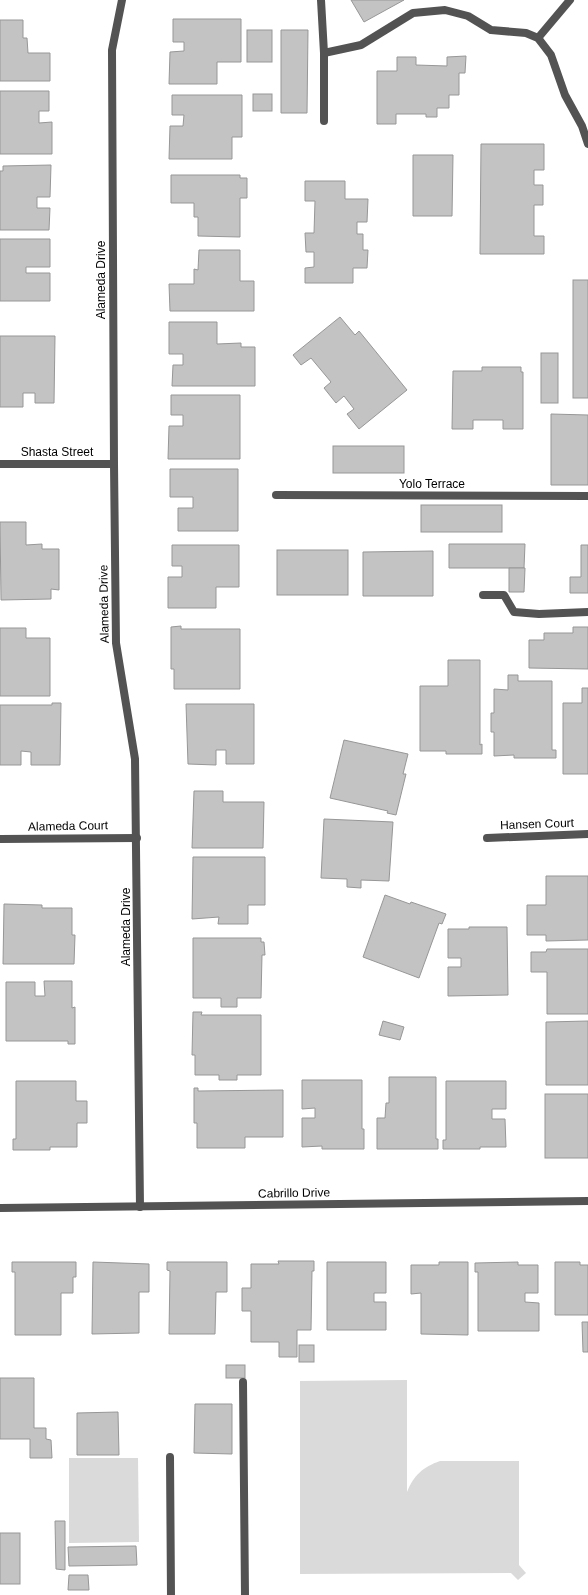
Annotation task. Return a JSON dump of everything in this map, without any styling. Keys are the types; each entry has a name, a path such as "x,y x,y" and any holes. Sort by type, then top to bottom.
{"street":[{"name":"Alameda Drive","path":"122,0 112,50 116,643 136,759 140,1207"},
{"path":"321,0 324,53 324,121"},
{"path":"538,38 570,0"},
{"path":"324,53 361,45 413,13 445,10 468,16 491,30 526,33 538,38 551,55 565,95 582,126 588,144"},
{"name":"Shasta Street","path":"0,464 114,464"},
{"name":"Yolo Terrace","path":"276,495 588,496"},
{"path":"483,595 504,595 514,612 539,614 588,612"},
{"name":"Hansen Court","path":"487,838 588,834"},
{"name":"Alameda Court","path":"0,839 137,838"},
{"name":"Cabrillo Drive","path":"0,1208 588,1201"},
{"path":"243,1382 245,1595"},
{"path":"170,1457 171,1595"}],"shaded area":[{"path":"407,1380 407,1492 420,1472 440,1461 519,1461 519,1565 526,1573 518,1580 511,1573 300,1574 300,1381"},
{"path":"69,1458 138,1458 139,1542 69,1543"}],"building":[{"path":"351,0 404,0 364,22"},
{"path":"173,19 241,19 241,62 217,62 217,84 169,84 170,52 184,51 184,42 173,42"},
{"path":"0,20 23,20 23,38 27,38 28,53 50,53 50,81 0,81"},
{"path":"247,30 272,30 272,62 247,62"},
{"path":"281,30 308,30 307,113 281,113"},
{"path":"466,56 465,73 459,73 459,95 449,95 449,108 437,108 437,117 426,117 426,114 396,114 396,124 377,124 377,71 397,71 397,57 416,57 416,65 447,66 447,57"},
{"path":"0,91 49,91 49,111 39,111 39,123 52,122 52,154 0,154"},
{"path":"253,94 272,94 272,111 253,111"},
{"path":"172,95 242,95 242,137 232,137 232,159 169,159 170,126 183,126 184,115 172,115"},
{"path":"481,144 544,144 544,170 534,170 534,185 543,185 543,205 534,205 534,236 544,236 544,254 480,254"},
{"path":"413,155 453,155 452,216 413,216"},
{"path":"51,165 50,197 37,197 37,208 50,208 49,230 0,230 0,171 3,171 3,166"},
{"path":"171,175 240,175 240,178 247,178 247,198 240,198 240,237 198,236 198,217 194,217 194,203 171,203"},
{"path":"305,181 345,181 345,199 368,199 367,222 357,222 357,234 363,234 363,250 368,250 367,268 353,268 353,283 305,283 305,268 314,267 314,252 306,252 305,233 314,233 315,201 305,201"},
{"path":"0,239 50,239 50,267 26,267 26,273 50,273 50,301 0,301"},
{"path":"199,250 240,250 240,281 254,281 254,311 170,311 169,284 194,284 194,269 198,270"},
{"path":"573,280 588,280 588,398 573,398"},
{"path":"340,317 355,335 359,331 407,390 359,429 347,414 354,409 344,396 336,403 324,388 331,382 311,358 301,365 293,355"},
{"path":"169,322 217,322 217,344 241,343 241,347 255,347 255,386 172,386 173,365 183,365 183,354 169,354"},
{"path":"0,336 55,336 54,403 35,403 35,393 23,393 23,407 0,407"},
{"path":"541,353 558,353 558,403 541,403"},
{"path":"482,367 521,367 521,372 523,372 523,429 503,429 503,420 473,420 473,429 452,429 453,371 482,371"},
{"path":"171,395 240,395 240,459 168,459 169,426 183,426 183,415 171,415"},
{"path":"551,414 588,415 588,485 551,485"},
{"path":"333,446 404,446 404,473 333,473"},
{"path":"170,469 238,469 238,531 178,531 178,508 193,508 193,497 170,497"},
{"path":"421,505 502,505 502,532 421,532"},
{"path":"0,522 26,522 26,545 42,544 42,549 59,549 59,590 51,589 51,599 1,600"},
{"path":"449,544 525,544 524,568 449,568"},
{"path":"172,545 239,545 239,587 216,587 216,608 168,608 168,577 182,577 182,566 172,566"},
{"path":"581,545 588,545 588,593 570,593 570,577 581,577"},
{"path":"277,550 348,550 348,595 277,595"},
{"path":"433,551 433,596 363,596 363,552"},
{"path":"509,568 525,568 524,592 509,592"},
{"path":"181,626 181,629 240,629 240,689 174,689 174,669 171,669 171,627"},
{"path":"573,627 588,627 588,669 529,668 529,640 544,640 544,633 573,633"},
{"path":"0,628 26,628 26,638 50,638 50,696 0,696"},
{"path":"448,660 480,660 480,745 482,744 482,754 446,754 446,751 420,751 420,686 448,686"},
{"path":"508,675 518,675 518,681 552,681 552,750 556,750 556,758 514,758 514,755 494,756 494,732 491,732 491,713 494,713 494,689 508,690"},
{"path":"582,688 588,688 588,774 563,774 563,703 582,703"},
{"path":"52,703 61,703 60,765 31,765 31,752 21,751 21,765 0,765 0,705 52,705"},
{"path":"186,704 254,704 254,764 226,764 226,750 216,750 216,765 188,764"},
{"path":"344,740 408,754 403,774 406,774 396,815 387,813 388,811 330,798"},
{"path":"194,791 223,791 223,802 264,802 263,848 192,848"},
{"path":"324,819 393,822 389,881 361,880 361,888 347,887 347,879 321,878"},
{"path":"193,857 265,857 265,905 248,905 248,924 218,924 219,917 192,919"},
{"path":"546,876 588,876 588,940 546,941 546,935 527,935 527,905 546,905"},
{"path":"385,895 446,914 442,924 439,923 419,978 363,957"},
{"path":"4,904 42,905 42,908 72,908 72,935 75,935 74,964 3,964"},
{"path":"469,927 507,927 508,995 448,996 448,967 461,967 461,958 448,958 448,929 469,929"},
{"path":"193,938 261,938 261,942 264,942 265,955 262,955 261,998 237,998 237,1007 221,1007 221,998 193,998"},
{"path":"547,949 588,949 588,1014 547,1014 547,972 531,972 531,952 546,952"},
{"path":"44,981 72,981 72,1008 75,1007 75,1044 68,1044 68,1041 6,1041 6,982 35,982 35,996 45,996"},
{"path":"193,1012 202,1012 201,1015 261,1015 261,1075 237,1075 237,1080 219,1080 219,1075 195,1075 195,1055 192,1055"},
{"path":"383,1021 404,1027 400,1040 379,1035"},
{"path":"588,1021 588,1085 546,1085 546,1022"},
{"path":"389,1077 436,1077 436,1139 438,1139 438,1149 377,1149 377,1118 385,1118 386,1103 389,1103"},
{"path":"302,1080 362,1080 362,1129 364,1129 364,1149 322,1149 322,1146 302,1147 302,1118 315,1118 315,1108 302,1109"},
{"path":"16,1081 76,1081 76,1101 87,1101 87,1123 77,1123 77,1147 50,1147 50,1150 13,1150 13,1139 16,1139"},
{"path":"446,1081 506,1081 506,1109 492,1109 492,1119 505,1119 506,1147 443,1149 443,1140 446,1140"},
{"path":"194,1088 198,1088 198,1091 283,1090 283,1137 245,1137 245,1148 197,1148 197,1123 194,1123"},
{"path":"545,1094 588,1094 588,1158 545,1158"},
{"path":"278,1261 314,1261 314,1271 312,1271 311,1330 297,1330 297,1357 279,1357 279,1342 251,1342 251,1311 242,1311 242,1288 251,1288 251,1264 279,1264"},
{"path":"12,1262 76,1262 76,1277 73,1277 73,1293 61,1293 61,1335 15,1335 15,1272 12,1272"},
{"path":"93,1262 149,1264 149,1292 139,1292 139,1333 92,1334"},
{"path":"167,1262 227,1262 227,1292 216,1292 215,1334 169,1334 170,1271 167,1270"},
{"path":"327,1262 386,1262 386,1293 374,1293 374,1302 386,1302 386,1330 327,1330"},
{"path":"439,1262 468,1262 468,1335 421,1334 421,1293 411,1294 411,1265 439,1265"},
{"path":"518,1262 518,1265 538,1265 538,1293 525,1293 525,1302 539,1303 539,1331 478,1331 478,1272 475,1272 475,1263"},
{"path":"555,1262 580,1262 580,1265 588,1265 588,1315 555,1315"},
{"path":"582,1322 588,1322 588,1352 583,1352"},
{"path":"299,1345 314,1345 314,1362 299,1362"},
{"path":"226,1365 245,1365 245,1378 226,1378"},
{"path":"0,1378 34,1378 34,1428 46,1428 46,1439 51,1440 52,1458 30,1458 30,1439 0,1439"},
{"path":"195,1404 232,1404 232,1454 194,1453"},
{"path":"118,1412 119,1455 77,1455 77,1413"},
{"path":"55,1521 65,1521 65,1570 56,1569"},
{"path":"0,1533 20,1533 20,1584 0,1584"},
{"path":"136,1546 137,1565 69,1566 68,1547"},
{"path":"69,1575 88,1575 89,1590 68,1590"}]}
